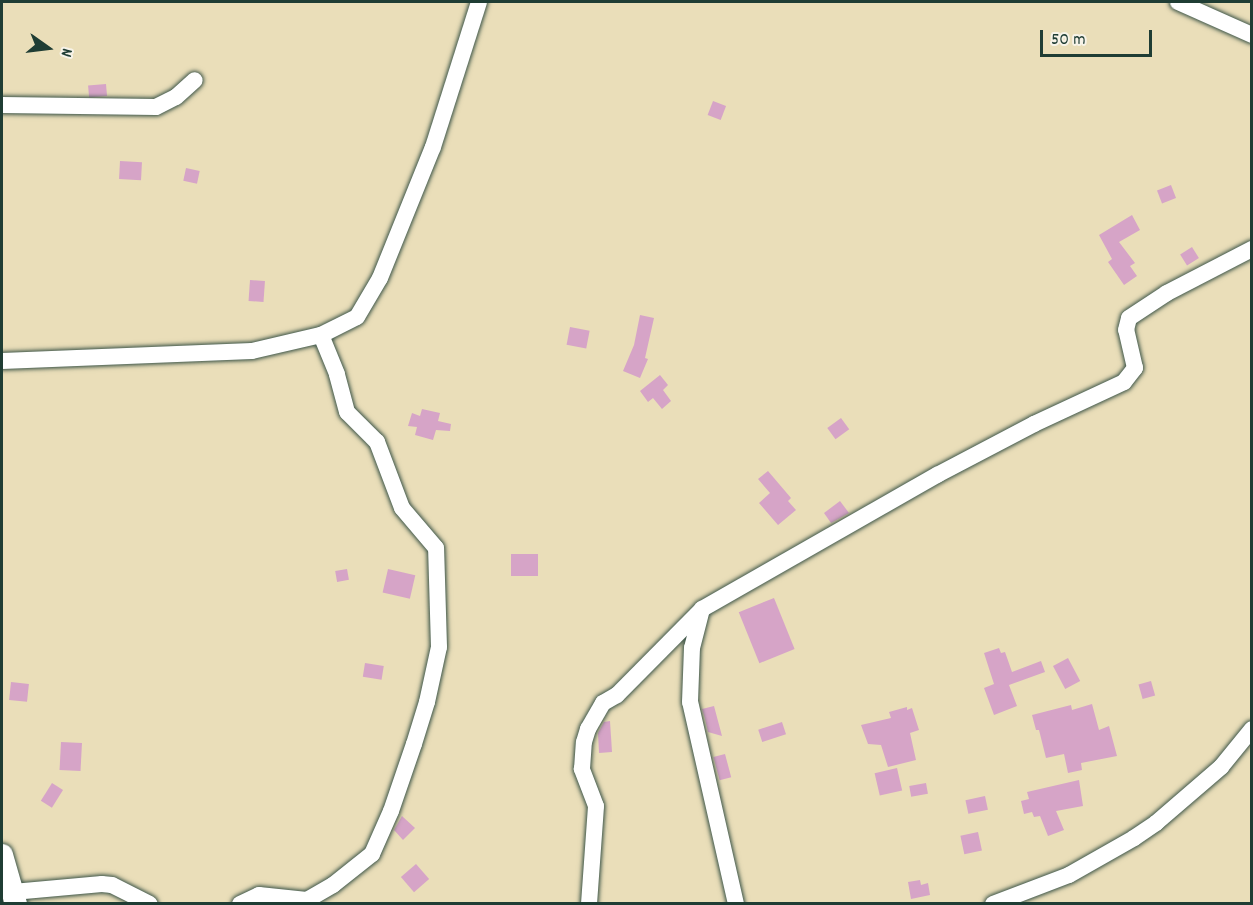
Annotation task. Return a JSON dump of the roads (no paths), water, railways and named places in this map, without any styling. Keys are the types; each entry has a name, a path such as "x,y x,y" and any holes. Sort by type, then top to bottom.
{"street":[{"path":"2,361 135,358 252,351 321,335 357,317 380,278 433,147 479,2"},
{"path":"1178,2 1251,35"},
{"path":"2,105 156,107 176,97 195,80"},
{"path":"589,903 596,806 582,769 584,742 588,729 603,704 618,695 702,609 947,470 1034,424 1125,382 1136,368 1126,330 1129,318 1167,293 1251,249"},
{"path":"240,903 259,895 303,901 312,900 363,864 375,849 414,744 430,692 439,647 436,548 402,508 392,487 389,468 377,442 347,412 337,374 321,335"},
{"path":"702,609 692,648 690,702 736,903"},
{"path":"993,903 1084,868 1142,833 1221,767 1251,729"},
{"path":"2,855 11,899 102,884 112,885 150,903"}]}
